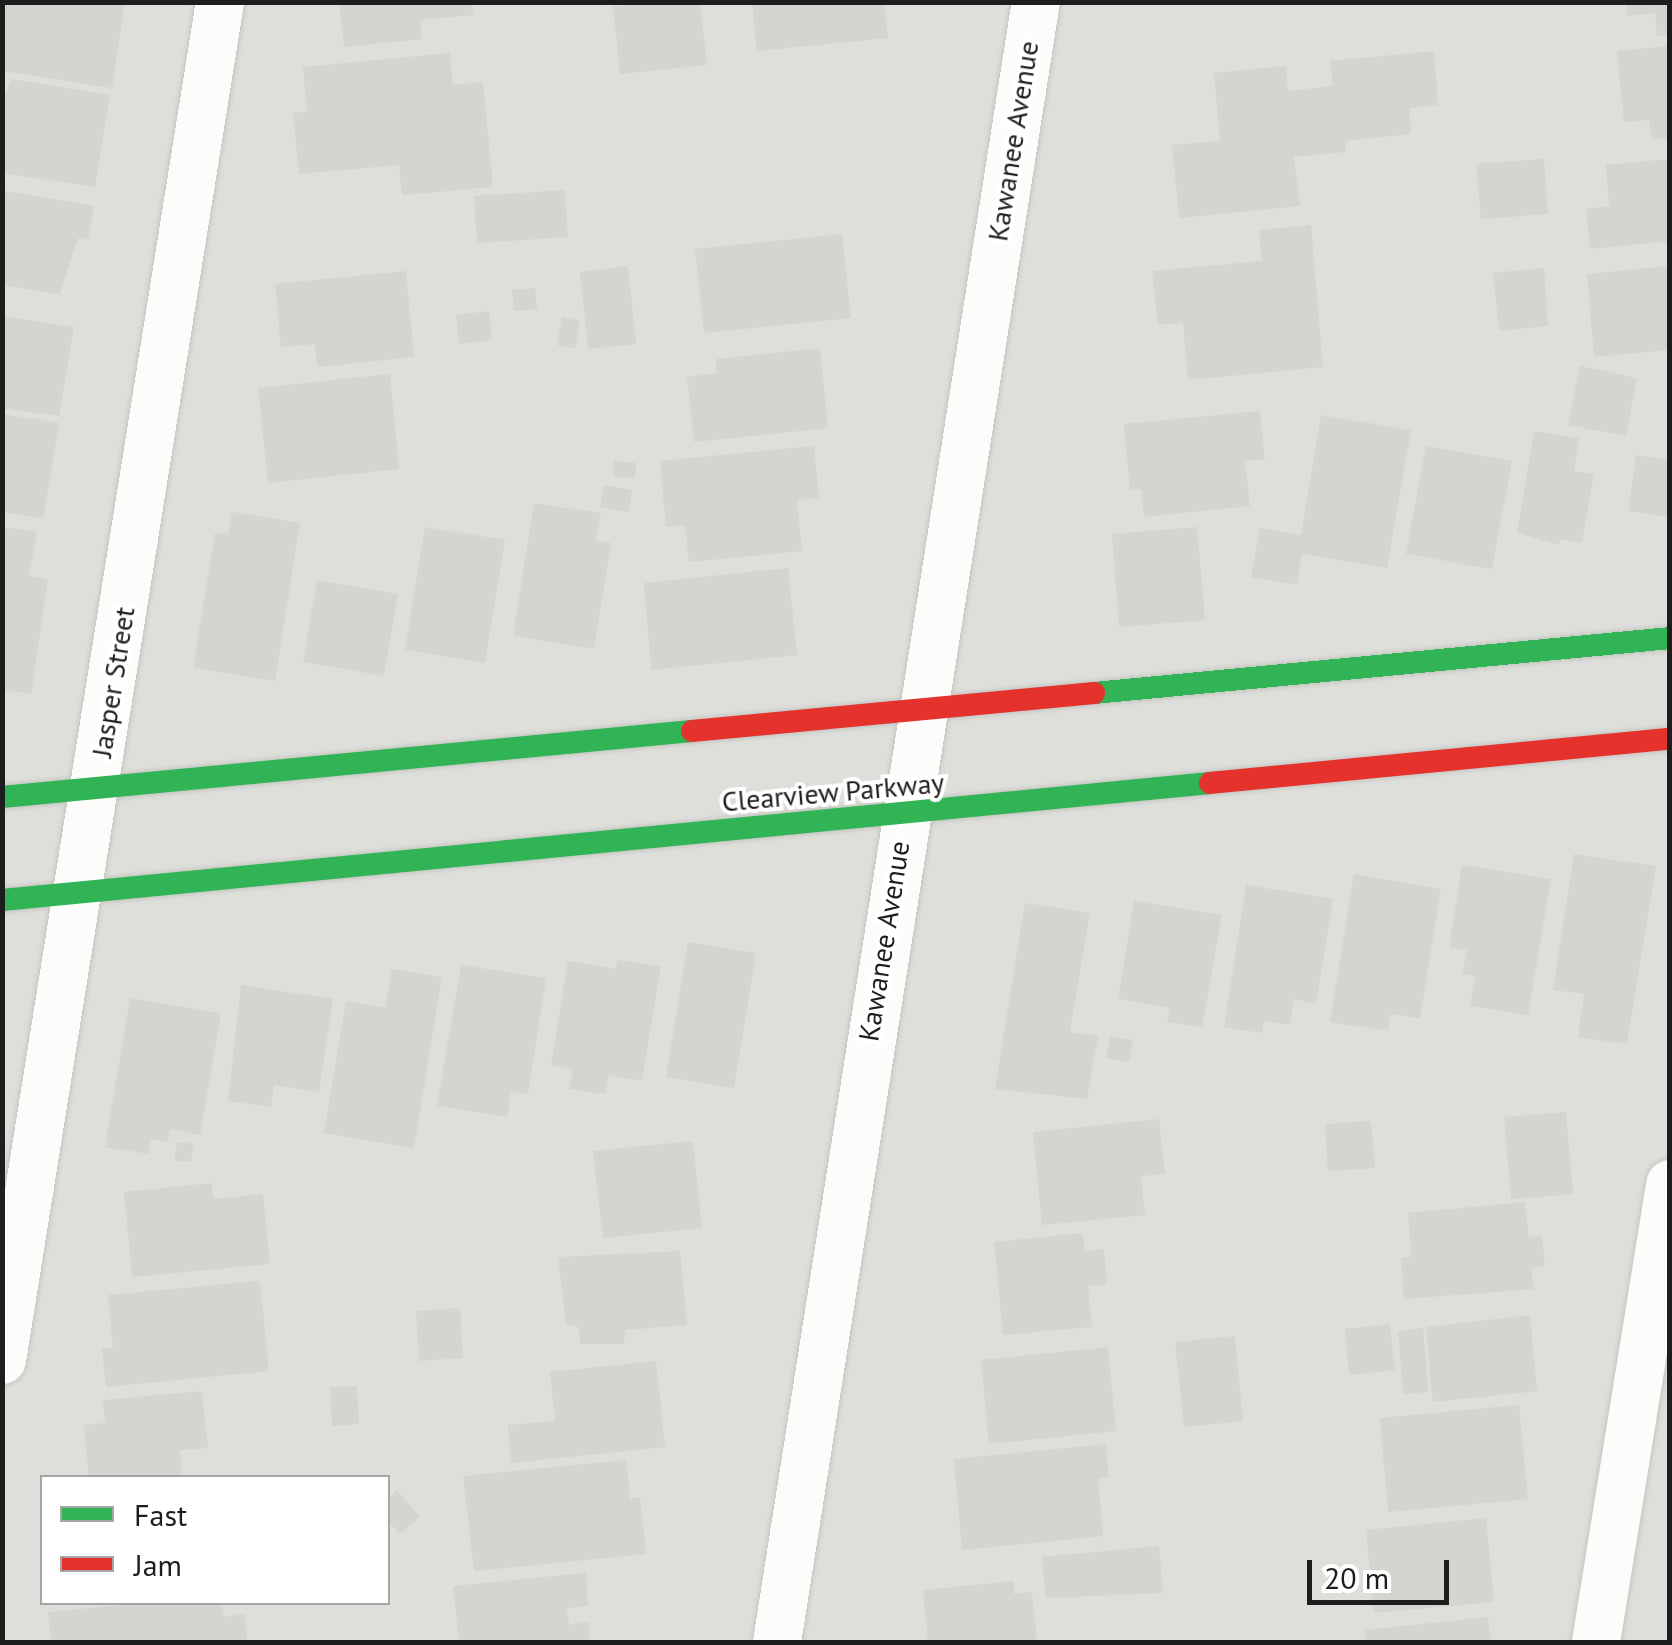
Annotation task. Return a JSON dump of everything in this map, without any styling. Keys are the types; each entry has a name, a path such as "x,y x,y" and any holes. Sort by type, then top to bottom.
{"main road":[{"path":"2,796 1429,665 1670,638"},
{"name":"Clearview Parkway","path":"2,900 1670,739"}],"street":[{"name":"Jasper Street","path":"2,1360 82,892 220,2"},
{"name":"Kawanee Avenue","path":"777,1642 919,712 1036,2"},
{"path":"1596,1642 1670,1184"}],"shaded area":[{"path":"3,3 1669,3 1669,1642 3,1642"}],"building":[{"path":"125,2 112,88 2,71 2,5"},
{"path":"339,2 472,2 473,15 420,20 422,39 344,47"},
{"path":"700,2 707,65 620,74 613,6"},
{"path":"752,2 884,2 888,38 757,51"},
{"path":"1626,2 1670,2 1670,35 1657,36 1655,13 1627,16"},
{"path":"1670,46 1670,138 1652,140 1649,120 1624,122 1617,51"},
{"path":"1434,51 1438,105 1409,108 1411,134 1345,141 1346,152 1294,157 1300,206 1179,218 1172,145 1220,141 1214,73 1286,66 1288,91 1333,86 1330,61"},
{"path":"450,53 453,85 483,82 493,187 402,195 399,165 299,174 293,113 307,112 303,67"},
{"path":"11,79 110,95 95,187 2,173 2,106"},
{"path":"1544,159 1548,214 1481,219 1476,164"},
{"path":"1670,159 1670,241 1590,249 1586,209 1609,206 1606,165"},
{"path":"565,190 568,237 477,243 474,196"},
{"path":"5,191 94,206 88,240 78,238 60,294 2,285"},
{"path":"1311,225 1323,367 1188,380 1183,323 1158,325 1152,271 1262,261 1259,230"},
{"path":"842,234 851,318 704,333 695,249"},
{"path":"628,266 636,344 588,349 580,272"},
{"path":"1670,266 1670,350 1594,357 1587,274"},
{"path":"1544,268 1548,326 1499,331 1493,273"},
{"path":"406,271 414,357 317,367 315,344 281,347 275,284"},
{"path":"535,288 537,309 514,311 512,290"},
{"path":"2,304 3,316 74,327 59,416 2,408"},
{"path":"489,311 492,340 459,344 456,315"},
{"path":"562,317 580,321 575,349 557,345"},
{"path":"820,348 828,428 694,442 687,377 717,373 716,359"},
{"path":"1580,366 1637,378 1626,436 1568,425"},
{"path":"390,374 399,469 268,483 258,388"},
{"path":"1260,411 1265,459 1245,461 1250,506 1144,517 1141,489 1130,490 1124,424"},
{"path":"2,414 59,423 43,519 2,512"},
{"path":"1321,415 1411,430 1387,568 1302,554 1297,585 1251,577 1260,528 1301,535"},
{"path":"1534,431 1579,438 1574,471 1594,474 1582,543 1560,539 1559,545 1517,533"},
{"path":"814,446 819,498 797,500 802,551 689,562 685,525 666,527 660,461"},
{"path":"1426,446 1512,461 1492,569 1406,554"},
{"path":"1636,455 1670,460 1670,517 1628,511"},
{"path":"614,461 636,463 635,478 613,476"},
{"path":"604,485 632,490 629,512 600,507"},
{"path":"534,503 601,513 596,541 611,543 594,649 513,636"},
{"path":"232,512 300,523 275,681 193,668 215,533 228,535"},
{"path":"2,527 37,532 29,576 48,580 31,694 2,690"},
{"path":"425,527 505,540 485,663 405,650"},
{"path":"1197,527 1205,620 1119,627 1112,534"},
{"path":"788,568 797,655 651,670 644,583"},
{"path":"317,580 398,594 384,676 303,662"},
{"path":"1574,854 1656,866 1627,1044 1578,1037 1584,994 1553,990"},
{"path":"1462,865 1551,879 1528,1015 1470,1006 1475,976 1462,974 1467,950 1449,948"},
{"path":"1354,874 1441,889 1420,1018 1391,1014 1388,1031 1330,1022"},
{"path":"1246,885 1333,899 1316,1004 1294,999 1290,1025 1264,1021 1262,1033 1224,1027"},
{"path":"1134,901 1222,915 1202,1027 1167,1022 1170,1008 1118,999"},
{"path":"1025,903 1090,913 1070,1032 1098,1036 1087,1099 995,1089"},
{"path":"688,942 756,953 734,1088 666,1077"},
{"path":"617,960 661,966 642,1081 609,1075 605,1094 569,1089 573,1069 551,1065 568,961 616,969"},
{"path":"461,965 546,978 528,1094 511,1092 507,1117 437,1106"},
{"path":"392,969 442,977 414,1148 324,1133 346,1001 385,1008"},
{"path":"241,985 333,999 319,1092 274,1085 271,1107 228,1101"},
{"path":"130,998 221,1013 200,1135 170,1129 168,1142 151,1139 149,1154 105,1147"},
{"path":"1110,1036 1133,1040 1129,1062 1106,1058"},
{"path":"1566,1112 1573,1194 1511,1199 1504,1117"},
{"path":"1159,1119 1165,1174 1141,1176 1145,1215 1042,1225 1033,1132"},
{"path":"1371,1121 1375,1168 1328,1171 1325,1124"},
{"path":"693,1141 702,1228 603,1238 593,1151"},
{"path":"177,1142 193,1144 191,1162 174,1160"},
{"path":"212,1183 213,1199 263,1194 270,1264 132,1277 124,1192"},
{"path":"1525,1202 1529,1237 1542,1235 1545,1266 1531,1268 1534,1289 1404,1299 1401,1258 1411,1257 1408,1213"},
{"path":"1083,1233 1085,1251 1104,1249 1107,1284 1088,1286 1092,1327 1003,1335 994,1242"},
{"path":"680,1251 687,1325 625,1330 624,1344 580,1344 579,1327 566,1325 558,1257"},
{"path":"260,1281 269,1371 106,1387 102,1349 113,1348 108,1295"},
{"path":"460,1308 463,1358 419,1361 416,1311"},
{"path":"1530,1315 1537,1391 1433,1402 1426,1327"},
{"path":"1390,1324 1395,1370 1349,1375 1345,1329"},
{"path":"1423,1328 1428,1392 1403,1394 1398,1331"},
{"path":"1235,1336 1243,1421 1184,1427 1175,1342"},
{"path":"1108,1347 1116,1431 989,1444 981,1360"},
{"path":"656,1361 665,1447 511,1463 508,1425 555,1421 550,1372"},
{"path":"357,1386 359,1424 332,1426 330,1387"},
{"path":"202,1391 208,1448 180,1450 183,1475 89,1475 84,1425 105,1423 103,1400"},
{"path":"1519,1405 1528,1499 1388,1512 1380,1418"},
{"path":"1106,1444 1109,1477 1098,1478 1103,1536 962,1550 954,1459"},
{"path":"626,1460 630,1499 640,1497 646,1554 474,1571 463,1476"},
{"path":"397,1490 420,1517 400,1534 390,1523 390,1497"},
{"path":"1486,1518 1494,1602 1374,1613 1366,1530"},
{"path":"1159,1546 1163,1593 1046,1598 1042,1557"},
{"path":"586,1573 588,1606 567,1608 569,1625 589,1622 590,1642 459,1642 453,1586"},
{"path":"1014,1581 1014,1594 1032,1592 1037,1642 928,1642 923,1590"},
{"path":"122,1605 222,1605 224,1617 245,1614 247,1642 51,1642 48,1612"},
{"path":"1488,1617 1491,1642 1366,1642 1365,1630"}],"traffic: fast":[{"path":"1094,693 1670,638"},
{"path":"2,797 692,731"},
{"path":"2,900 1210,783"}],"traffic: jam":[{"path":"692,731 1094,693"},
{"path":"1210,783 1670,739"}]}
